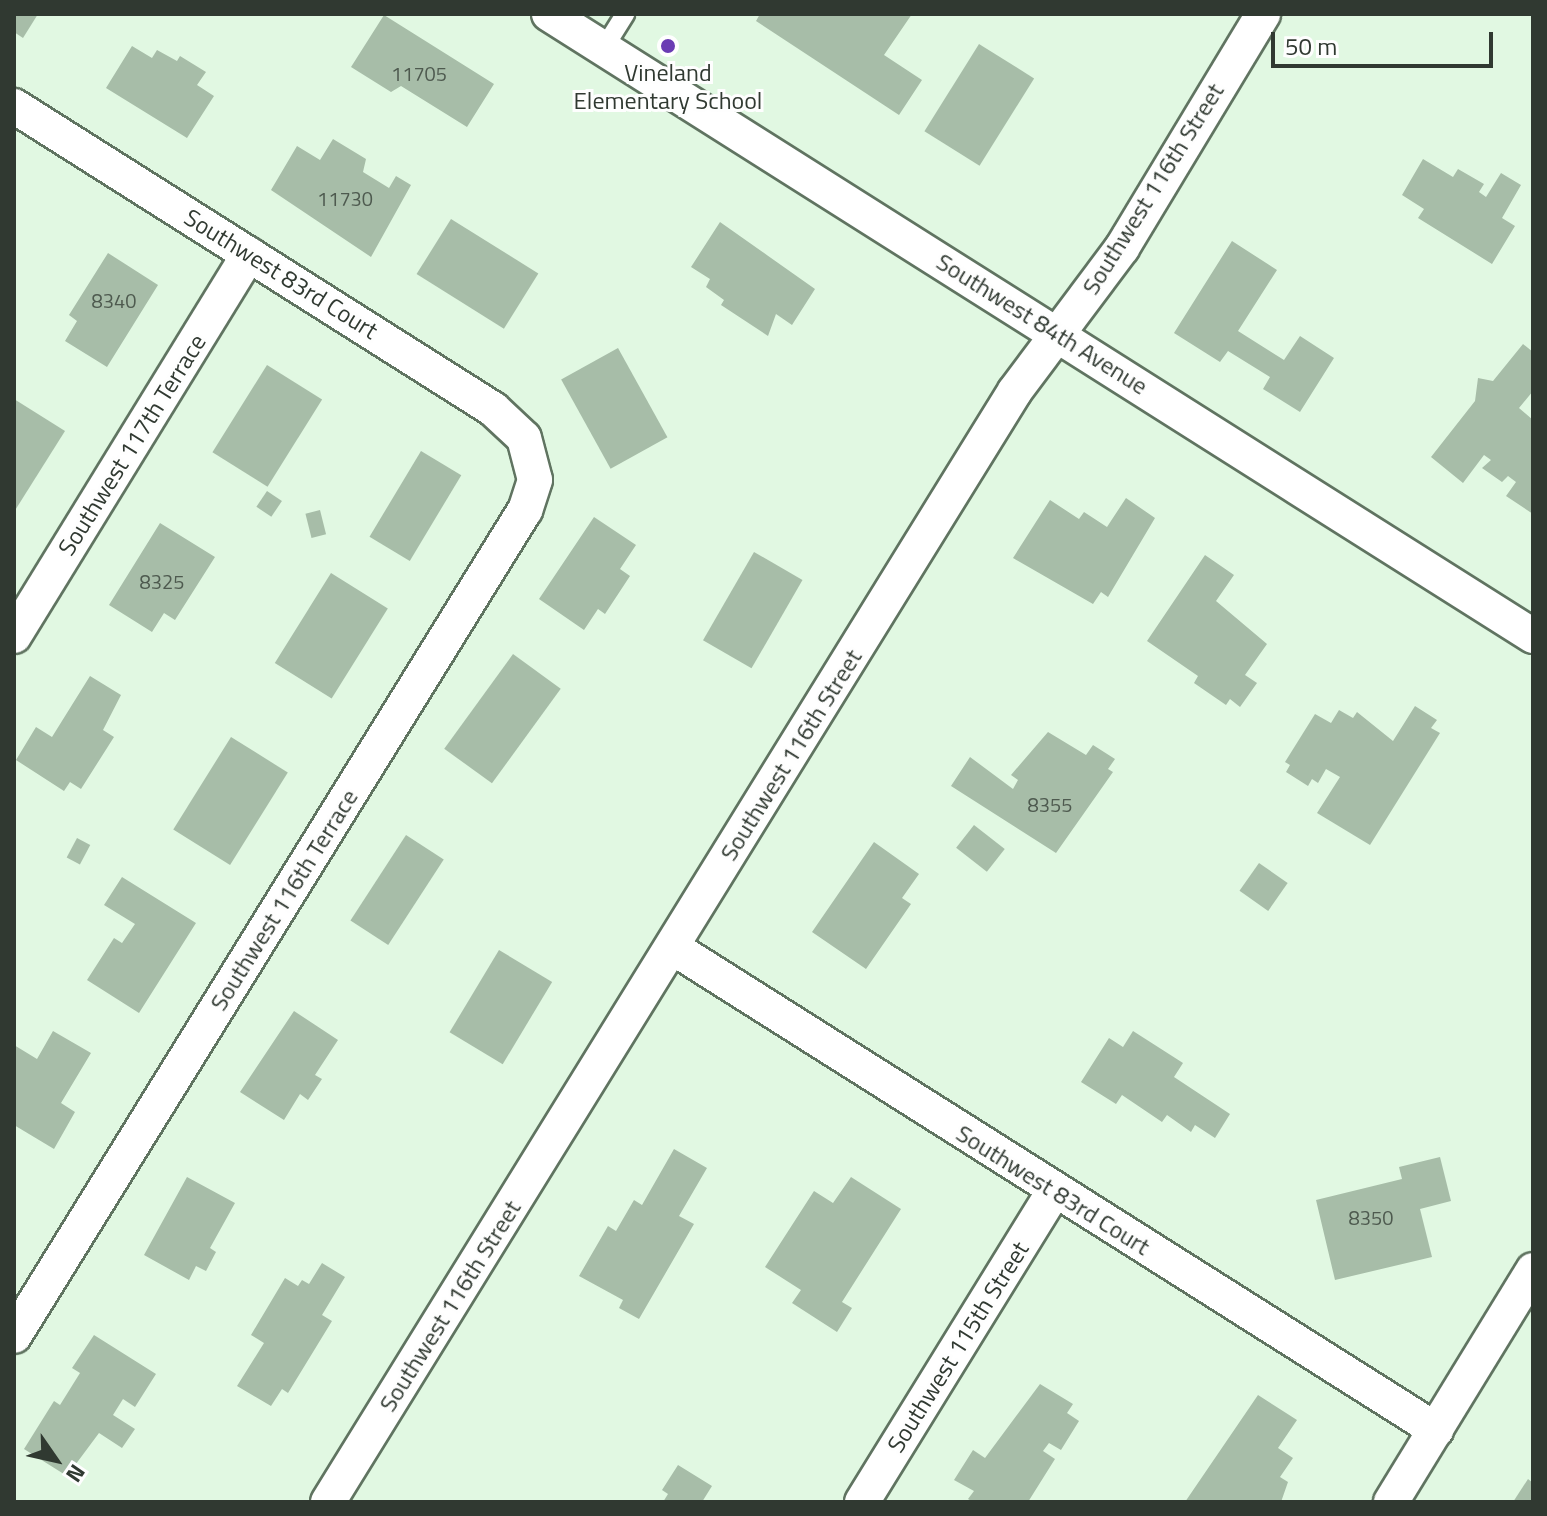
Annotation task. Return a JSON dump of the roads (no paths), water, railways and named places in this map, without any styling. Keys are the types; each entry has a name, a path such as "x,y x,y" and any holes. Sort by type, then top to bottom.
{"street":[{"name":"Southwest 84th Avenue","path":"549,14 1533,636"},
{"name":"Southwest 116th Street","path":"328,1502 1015,391 1122,248 1263,14"},
{"name":"Southwest 83rd Court","path":"14,106 493,409 524,438 534,458"},
{"name":"Southwest 117th Terrace","path":"14,636 249,254"},
{"name":"Southwest 116th Terrace","path":"14,1336 525,510 535,480 534,458"},
{"name":"Southwest 83rd Court","path":"672,947 1436,1430"},
{"name":"Southwest 115th Street","path":"862,1502 1054,1191"},
{"path":"1391,1502 1533,1270"}],"lane":[{"path":"604,48 625,14"}],"place":[{"name":"Vineland Elementary School","path":"668,46"}]}
